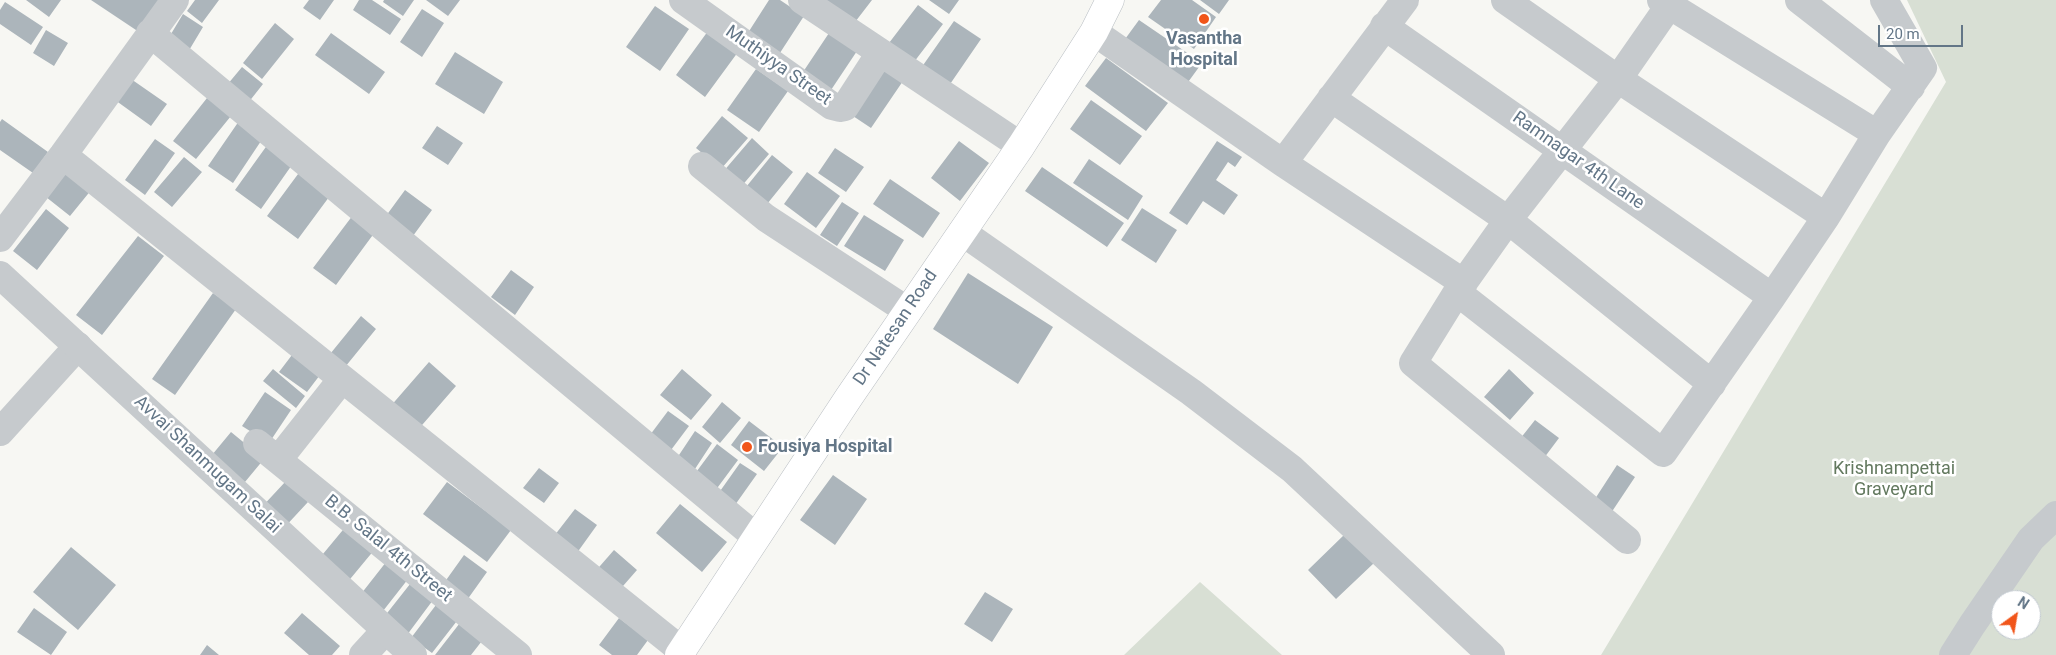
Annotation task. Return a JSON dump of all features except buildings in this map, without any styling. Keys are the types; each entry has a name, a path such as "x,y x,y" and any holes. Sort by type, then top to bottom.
{"main road":[{"name":"Dr Natesan Road","path":"680,653 908,311 1021,146 1094,32 1110,0"}],"street":[{"path":"0,238 63,155 175,0"},
{"name":"Muthiyya Street","path":"683,0 832,106 845,107 880,53"},
{"path":"802,0 1021,146"},
{"path":"1283,163 1405,0"},
{"path":"1505,0 1618,79 1826,217"},
{"path":"1799,0 1917,78"},
{"path":"1884,0 1917,78"},
{"path":"1627,540 1413,363 1461,288 1508,220 1564,151 1618,79 1668,2 1876,134"},
{"name":"Ramnagar 4th Lane","path":"1384,26 1772,297"},
{"path":"1094,32 1461,288 1664,453 1826,217 1876,134 1917,78"},
{"path":"150,33 756,537"},
{"path":"1331,98 1508,220 1712,384"},
{"path":"63,155 680,653"},
{"path":"702,166 766,218 908,311"},
{"path":"962,232 1192,392 1292,469 1491,655"},
{"name":"Avvai Shanmugam Salai","path":"0,275 413,655"},
{"path":"0,432 78,346"},
{"path":"278,460 342,379"},
{"name":"B.B. Salal 4th Street","path":"257,443 518,655"},
{"path":"1953,655 2031,539 2056,515"},
{"path":"363,655 385,631"}],"green space":[{"name":"Krishnampettai Graveyard","path":"1907,0 2056,0 2056,655 1601,655 1946,82"},
{"path":"1200,582 1282,655 1124,655"}],"place":[{"name":"Vasantha Hospital","path":"1204,19"},
{"name":"Fousiya Hospital","path":"747,447"}]}
